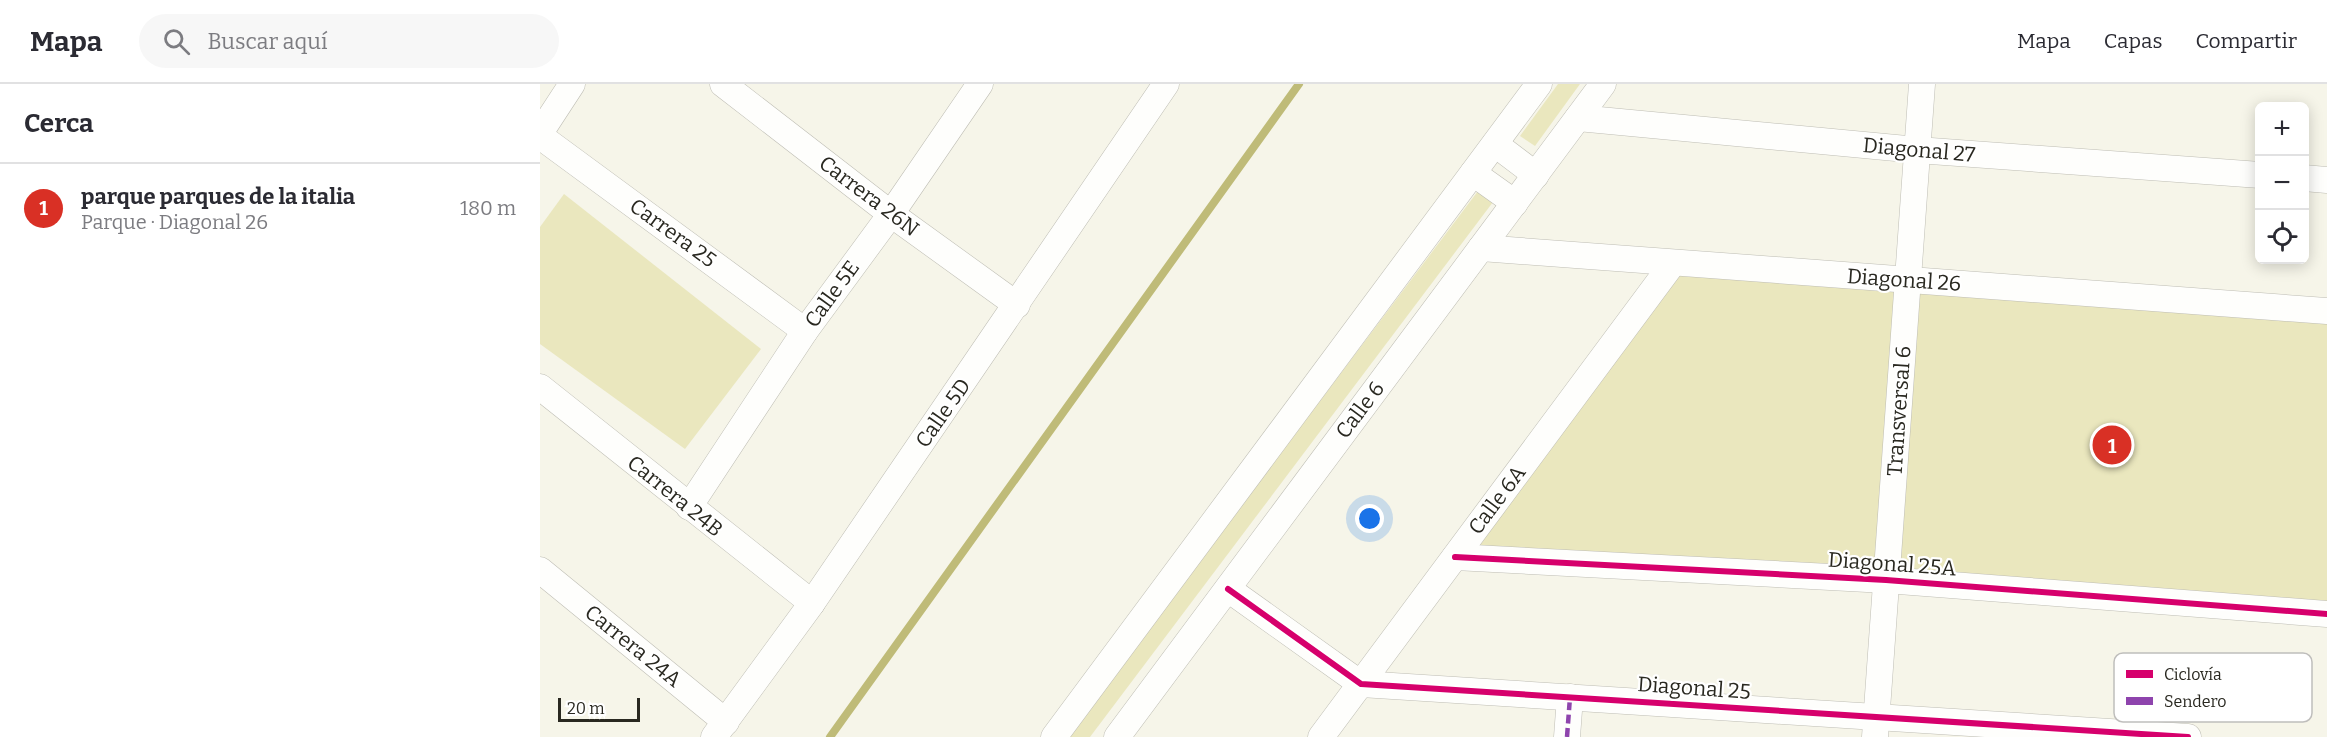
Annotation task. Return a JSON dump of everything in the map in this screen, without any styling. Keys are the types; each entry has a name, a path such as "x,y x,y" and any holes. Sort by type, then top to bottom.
{"street":[{"path":"540,134 572,84"},
{"name":"Carrera 26N","path":"723,84 891,214 1017,305"},
{"name":"Calle 5D","path":"720,729 812,603 1167,84"},
{"path":"1054,737 1539,84"},
{"name":"Calle 6","path":"1117,737 1603,84"},
{"name":"Transversal 6","path":"1876,726 1922,84"},
{"name":"Calle 5E","path":"689,507 805,331 891,214 977,85"},
{"name":"Diagonal 27","path":"1578,118 1917,150 2255,175"},
{"name":"Carrera 25","path":"540,134 805,331"},
{"path":"1494,144 1536,175"},
{"path":"1473,172 1515,203"},
{"path":"2309,178 2327,180"},
{"name":"Diagonal 26","path":"1481,248 2327,311"},
{"name":"Calle 6A","path":"1322,737 1673,263"},
{"name":"Carrera 24B","path":"540,387 812,603"},
{"name":"Diagonal 25A","path":"1455,557 1886,580 2327,614"},
{"name":"Carrera 24A","path":"540,570 720,729"},
{"path":"1228,589 1361,684"},
{"name":"Diagonal 25","path":"1361,684 1570,697 1876,726 2188,737"},
{"path":"1567,737 1570,697"}],"shaded area":[{"path":"1558,84 1580,84 1535,146 1520,136"},
{"path":"1478,191 1493,202 1090,737 1067,737"},
{"path":"564,194 761,349 685,449 540,344 540,227"},
{"path":"1673,263 2327,311 2327,614 1455,557"}],"waterway":[{"path":"830,737 1299,84"}],"marked path":[{"path":"1567,737 1570,697"}],"cycle path":[{"path":"1455,557 1886,580 2327,614"},
{"path":"1228,589 1361,684 2188,737"}],"place":[{"name":"parque parques de la italia","path":"2112,445"}]}
